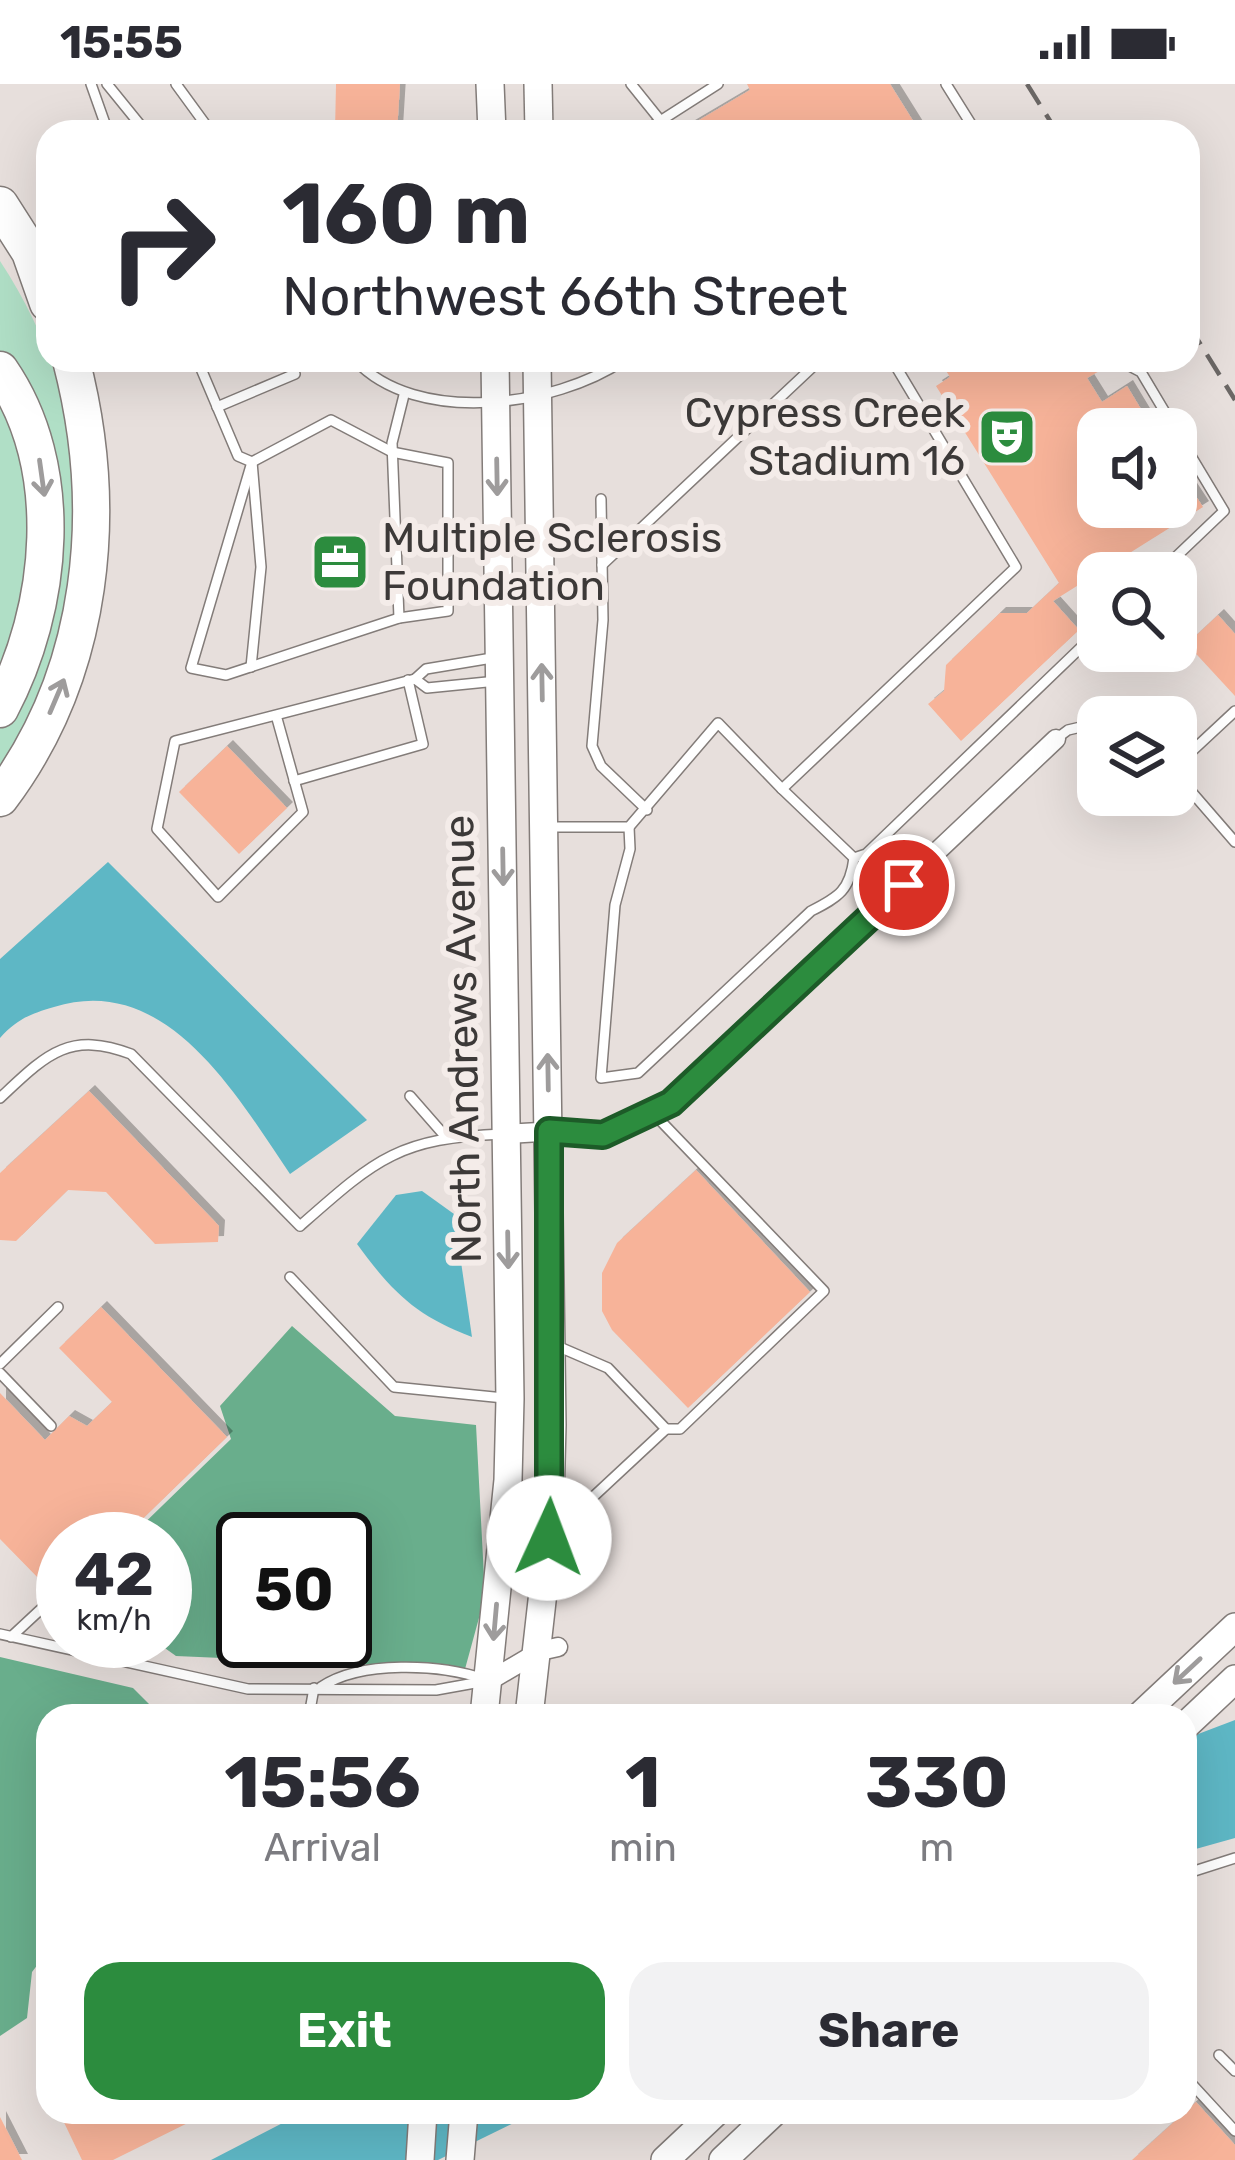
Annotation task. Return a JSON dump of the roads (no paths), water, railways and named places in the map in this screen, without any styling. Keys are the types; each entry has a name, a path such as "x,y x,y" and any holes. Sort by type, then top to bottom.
{"highway":[{"path":"0,206 36,269"},
{"path":"0,239 36,287"},
{"path":"0,370 34,440 45,508 35,605 0,709"},
{"path":"0,798 54,703 88,580 90,454 73,372"}],"main road":[{"path":"490,84 492,120"},
{"path":"538,84 539,120"},
{"name":"North Andrews Avenue","path":"486,1704 508,1480 510,1399 495,372"},
{"name":"North Andrews Avenue","path":"533,1704 549,1649 553,1344 537,372"},
{"path":"1153,1704 1235,1627"},
{"path":"1197,1715 1235,1679"},
{"path":"421,2160 422,2124"},
{"path":"460,2160 463,2124"},
{"path":"665,2160 703,2124"},
{"path":"723,2160 761,2124"}],"street":[{"path":"506,1133 603,1135 654,1114 737,1046 1056,740"},
{"path":"489,1681 549,1649"}],"lane":[{"path":"91,84 104,120"},
{"path":"107,84 136,120"},
{"path":"176,84 202,120"},
{"path":"632,84 660,120 718,84"},
{"path":"946,84 968,120"},
{"path":"202,372 238,457 252,462"},
{"path":"217,407 294,372"},
{"path":"366,372 375,382 404,395 496,399 537,398 589,382 605,372"},
{"path":"602,565 807,372"},
{"path":"782,788 1016,567 899,372"},
{"path":"1141,372 1163,408"},
{"path":"399,618 392,452 404,395"},
{"path":"332,419 392,452 448,463 448,611 399,618 226,675 191,668 252,462 332,419"},
{"path":"250,667 261,567 252,462"},
{"path":"1181,552 1224,511 1197,465"},
{"path":"601,499 592,746 601,766 646,810"},
{"path":"854,858 866,854 1077,652"},
{"path":"303,812 218,897 157,829 175,741 412,680 426,669 501,668"},
{"path":"412,680 427,688 501,668"},
{"path":"294,782 423,744 412,680"},
{"path":"1197,749 1235,711"},
{"path":"276,716 303,812 311,821"},
{"path":"544,827 629,827 718,722 854,858"},
{"path":"1056,740 1077,728"},
{"path":"1197,796 1235,842"},
{"path":"629,827 630,849 614,905 601,1078 638,1073 811,911 839,897 850,885 854,858"},
{"path":"0,1098 64,1046 102,1043 130,1054 300,1226 370,1166 399,1148 445,1136 506,1133"},
{"path":"410,1096 445,1136"},
{"path":"550,1507 594,1496 666,1429 680,1429 824,1291 654,1114"},
{"path":"290,1277 394,1387 510,1399"},
{"path":"0,1364 58,1307"},
{"path":"553,1344 608,1368 666,1429"},
{"path":"0,1373 51,1426"},
{"path":"5,1635 36,1611"},
{"path":"5,1635 36,1642"},
{"path":"152,1668 248,1689 436,1690 489,1681"},
{"path":"313,1704 318,1687 343,1672 461,1671 489,1681"},
{"path":"1197,1870 1235,1858"},
{"path":"1219,2055 1235,2071"},
{"path":"1197,2090 1235,2131"}],"water":[{"path":"108,862 367,1120 290,1174 222,1077 164,1023 131,1007 94,1001 54,1007 24,1018 0,1038 0,959"},
{"path":"422,1191 454,1214 472,1337 407,1301 357,1244 396,1195"},
{"path":"1235,1720 1235,1838 1197,1849 1197,1734"},
{"path":"281,2124 512,2124 438,2160 211,2160"}],"railway":[{"path":"1027,84 1050,120"},
{"path":"1200,343 1235,400"}],"place":[{"name":"Cypress Creek Stadium 16","path":"1007,437"},
{"name":"Multiple Sclerosis Foundation","path":"340,562"}]}
